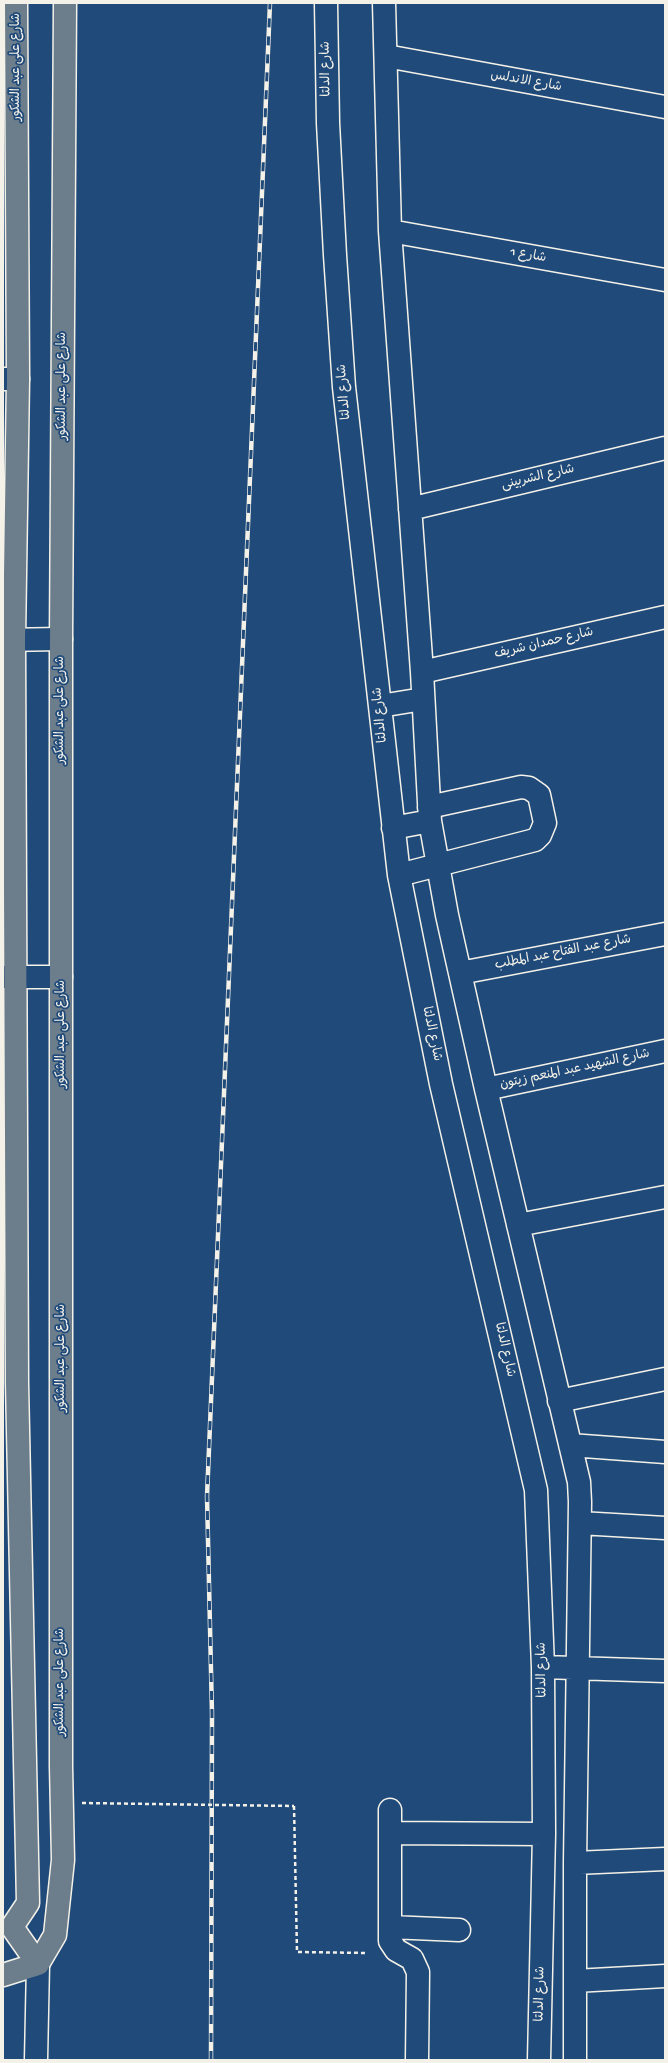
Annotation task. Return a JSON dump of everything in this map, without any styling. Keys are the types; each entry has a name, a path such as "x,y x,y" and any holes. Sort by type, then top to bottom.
{"main road":[{"name":"شارع على عبد الشكور","path":"8,1928 28,1903 9,976 8,640 11,379 10,102 16,3"},
{"name":"شارع على عبد الشكور","path":"38,1964 55,1935 63,1860 61,1774 61,639 65,3"},
{"path":"3,1975 38,1964 8,1928"}],"street":[{"name":"شارع الدلتا","path":"326,3 328,130 343,372 358,519 399,874 441,1084 533,1469 538,1510 543,1667 544,1834 539,2060"},
{"path":"384,3 390,231 422,672 430,814 437,865 460,973 579,1482 580,1523 575,1863 575,2060"},
{"name":"شارع الاندلس","path":"386,56 665,107"},
{"name":"شارع 1","path":"390,231 665,280"},
{"name":"شارع الشربينى","path":"410,509 665,448"},
{"name":"شارع حمدان شريف","path":"422,672 665,617"},
{"path":"8,640 61,639"},
{"path":"380,706 423,698"},
{"path":"393,828 430,814 521,787 529,788 539,795 545,818 544,828 535,840 399,874"},
{"name":"شارع عبد الفتاح عبد المطلب","path":"460,973 665,934"},
{"path":"9,976 61,976"},
{"name":"شارع الشهيد عبد المنعم زيتون","path":"486,1089 665,1051"},
{"path":"518,1224 665,1197"},
{"path":"559,1401 665,1379"},
{"path":"570,1445 665,1452"},
{"path":"580,1523 665,1528"},
{"path":"543,1667 665,1671"},
{"path":"390,1810 390,1941 392,1946 412,1959 418,1972 417,2060"},
{"path":"390,1834 544,1834"},
{"path":"575,1863 665,1859"},
{"path":"390,1927 459,1930"},
{"name":"شارع على عبد الشكور","path":"36,2060 38,1964"},
{"path":"575,1981 665,1976"}],"path":[{"path":"82,1803 294,1806 297,1952 401,1953"}],"railway":[{"path":"211,2060 212,1714 207,1496 270,3"}]}
